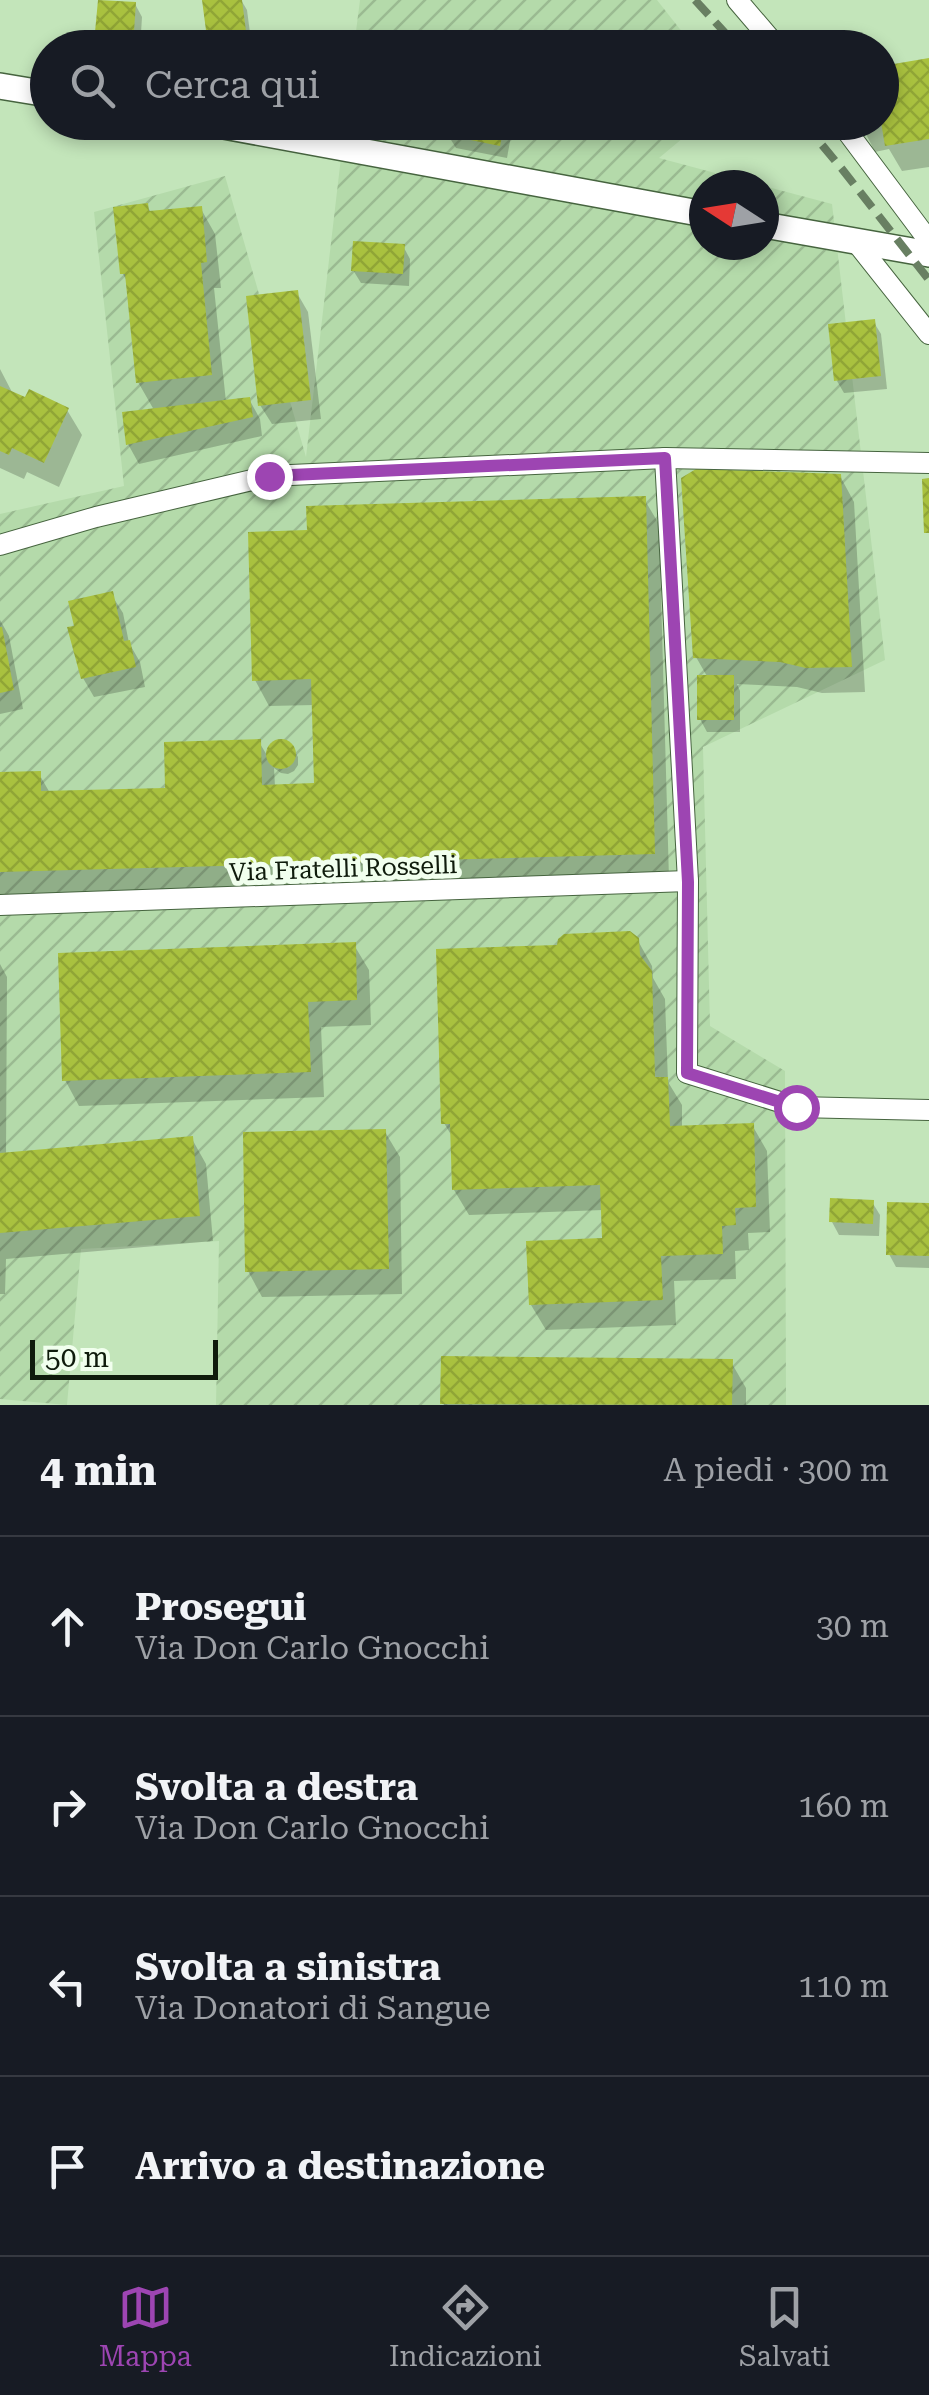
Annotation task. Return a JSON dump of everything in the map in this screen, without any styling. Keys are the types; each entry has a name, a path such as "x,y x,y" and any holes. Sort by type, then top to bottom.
{"street":[{"path":"737,0 763,30"},
{"path":"0,86 30,91"},
{"path":"300,140 689,211"},
{"path":"853,140 929,241"},
{"path":"779,228 929,254"},
{"path":"856,242 929,334"},
{"path":"0,545 96,517 269,476 665,458 929,464"},
{"path":"665,458 688,882 687,1073 796,1107 929,1110"},
{"name":"Via Fratelli Rosselli","path":"0,905 688,882"}],"shaded area":[{"path":"360,0 657,0 681,30 356,30"},
{"path":"343,140 681,140 659,158 704,170 689,170 689,260 779,260 779,190 832,204 885,660 703,747 710,1026 785,1071 786,1405 216,1405 219,1241 81,1249 67,1405 0,1399 0,514 124,486 94,212 225,176 306,457"}],"building":[{"path":"98,0 136,2 134,30 95,30"},
{"path":"202,0 242,0 246,30 206,30"},
{"path":"929,58 929,139 885,146 884,140 899,140 899,63"},
{"path":"471,140 501,140 500,146"},
{"path":"148,203 149,211 202,206 207,262 201,263 212,375 136,383 125,274 120,274 113,207"},
{"path":"353,241 405,244 403,274 351,271"},
{"path":"298,290 311,400 258,406 246,296"},
{"path":"875,319 881,376 834,381 828,324"},
{"path":"0,386 25,397 29,389 69,408 44,463 12,448 9,455 0,451"},
{"path":"250,397 253,417 126,445 122,412"},
{"path":"696,469 841,474 852,667 806,668 780,662 693,658 681,478"},
{"path":"929,478 929,533 924,533 922,479"},
{"path":"646,496 655,854 0,872 0,772 41,771 41,791 165,788 164,742 261,739 262,785 314,783 311,679 252,681 248,532 307,530 306,506"},
{"path":"113,591 124,641 130,640 136,667 81,679 67,627 74,626 68,601"},
{"path":"0,627 14,690 0,693"},
{"path":"697,675 734,675 734,720 697,720"},
{"path":"281,739 292,743 296,754 292,765 281,769 270,765 266,754 270,743"},
{"path":"630,931 639,938 640,955 652,971 655,1077 668,1077 670,1126 754,1123 756,1207 735,1208 736,1225 722,1226 723,1254 661,1256 663,1300 529,1305 526,1241 602,1238 600,1185 452,1190 450,1124 441,1124 436,949 557,945 564,934"},
{"path":"356,942 357,1000 308,1002 311,1072 62,1081 58,953"},
{"path":"386,1129 389,1269 245,1272 243,1132"},
{"path":"193,1136 200,1216 0,1233 0,1153"},
{"path":"830,1198 874,1200 873,1224 829,1222"},
{"path":"887,1202 929,1203 929,1256 886,1255"},
{"path":"441,1356 733,1359 732,1405 440,1404"}],"railway":[{"path":"695,0 722,30"},
{"path":"818,140 929,280"}],"route":[{"path":"269,476 665,458 688,882 687,1073 796,1107"}]}
